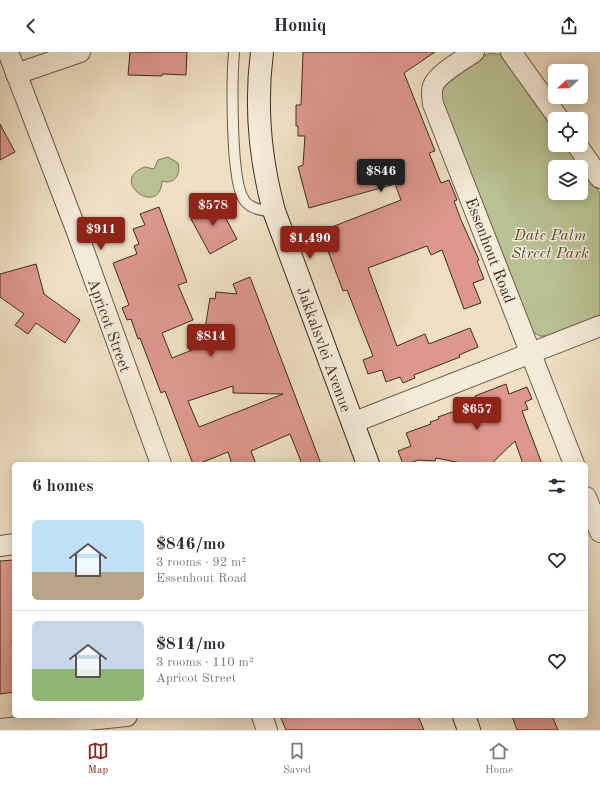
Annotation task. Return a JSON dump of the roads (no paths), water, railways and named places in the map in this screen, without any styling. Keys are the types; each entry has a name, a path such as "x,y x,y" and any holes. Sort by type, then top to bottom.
{"street":[{"name":"Apricot Street","path":"8,52 74,225 160,462"},
{"path":"16,74 80,52"},
{"name":"Jakkalsvlei Avenue","path":"262,52 259,124 265,176 274,211 367,462"},
{"name":"Essenhout Road","path":"474,52 437,78 433,86 432,95 434,104 573,462"},
{"path":"511,52 554,112"},
{"path":"582,152 600,178"},
{"path":"352,423 600,326"},
{"path":"588,501 598,520"},
{"path":"0,546 12,544"},
{"path":"0,729 107,718"},
{"path":"263,718 267,730"},
{"path":"465,718 469,730"}],"lane":[{"path":"234,52 232,94 237,174 241,194 245,202 252,207 274,211"}],"park label":[{"name":"Date Palm Street Park","path":"550,243"}]}
